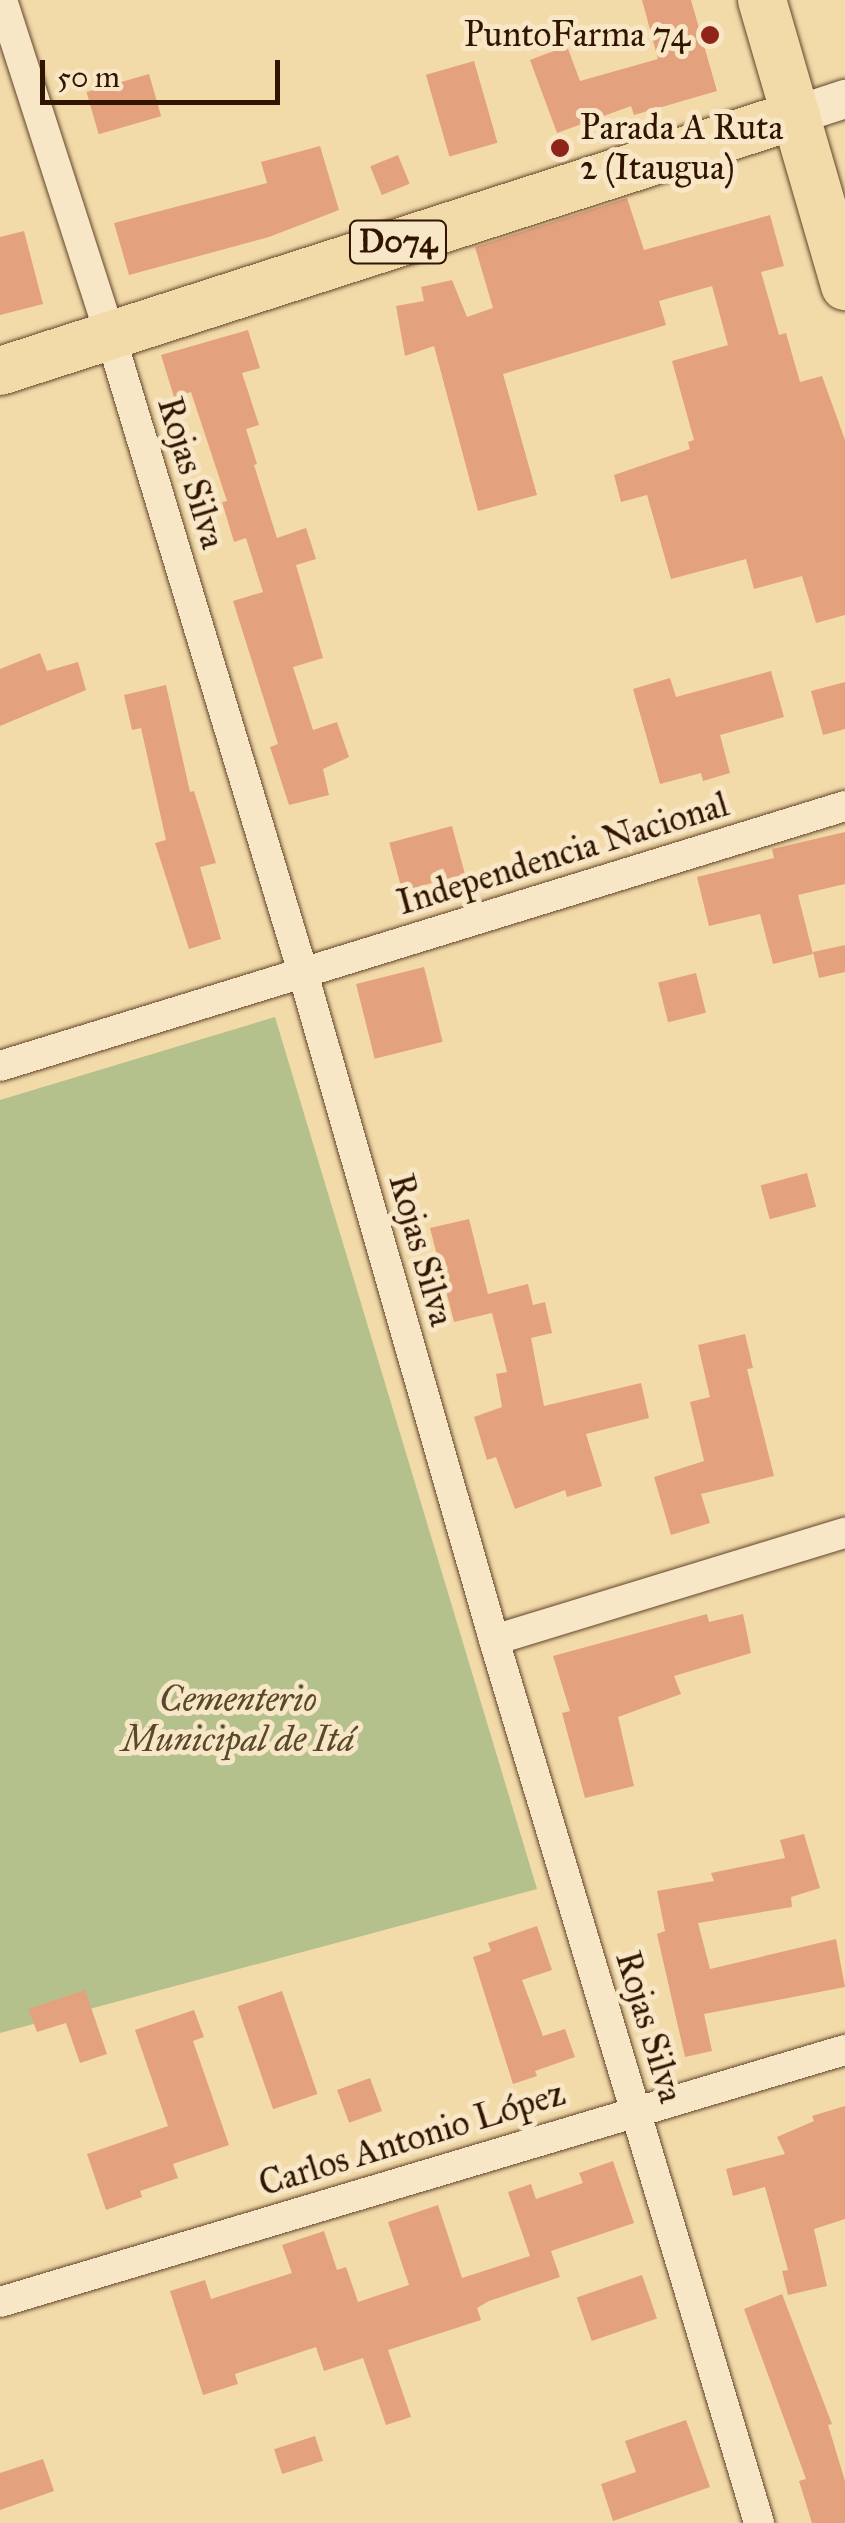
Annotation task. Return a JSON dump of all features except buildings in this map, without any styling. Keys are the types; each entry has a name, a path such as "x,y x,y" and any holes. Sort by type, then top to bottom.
{"main road":[{"path":"762,0 845,286"},
{"name":"D074","path":"0,371 796,115"}],"street":[{"name":"Rojas Silva","path":"2,0 110,334 303,973 494,1640 760,2523"},
{"name":"D074","path":"796,115 845,99"},
{"name":"Independencia Nacional","path":"0,1066 845,806"},
{"path":"494,1640 845,1533"},
{"name":"Carlos Antonio López","path":"0,2302 845,2050"}],"green space":[{"name":"Cementerio Municipal de Itá","path":"275,1017 537,1889 0,2033 0,1100"}],"place":[{"name":"PuntoFarma 74","path":"710,35"},
{"name":"Parada A Ruta 2 (Itaugua)","path":"560,148"}]}
